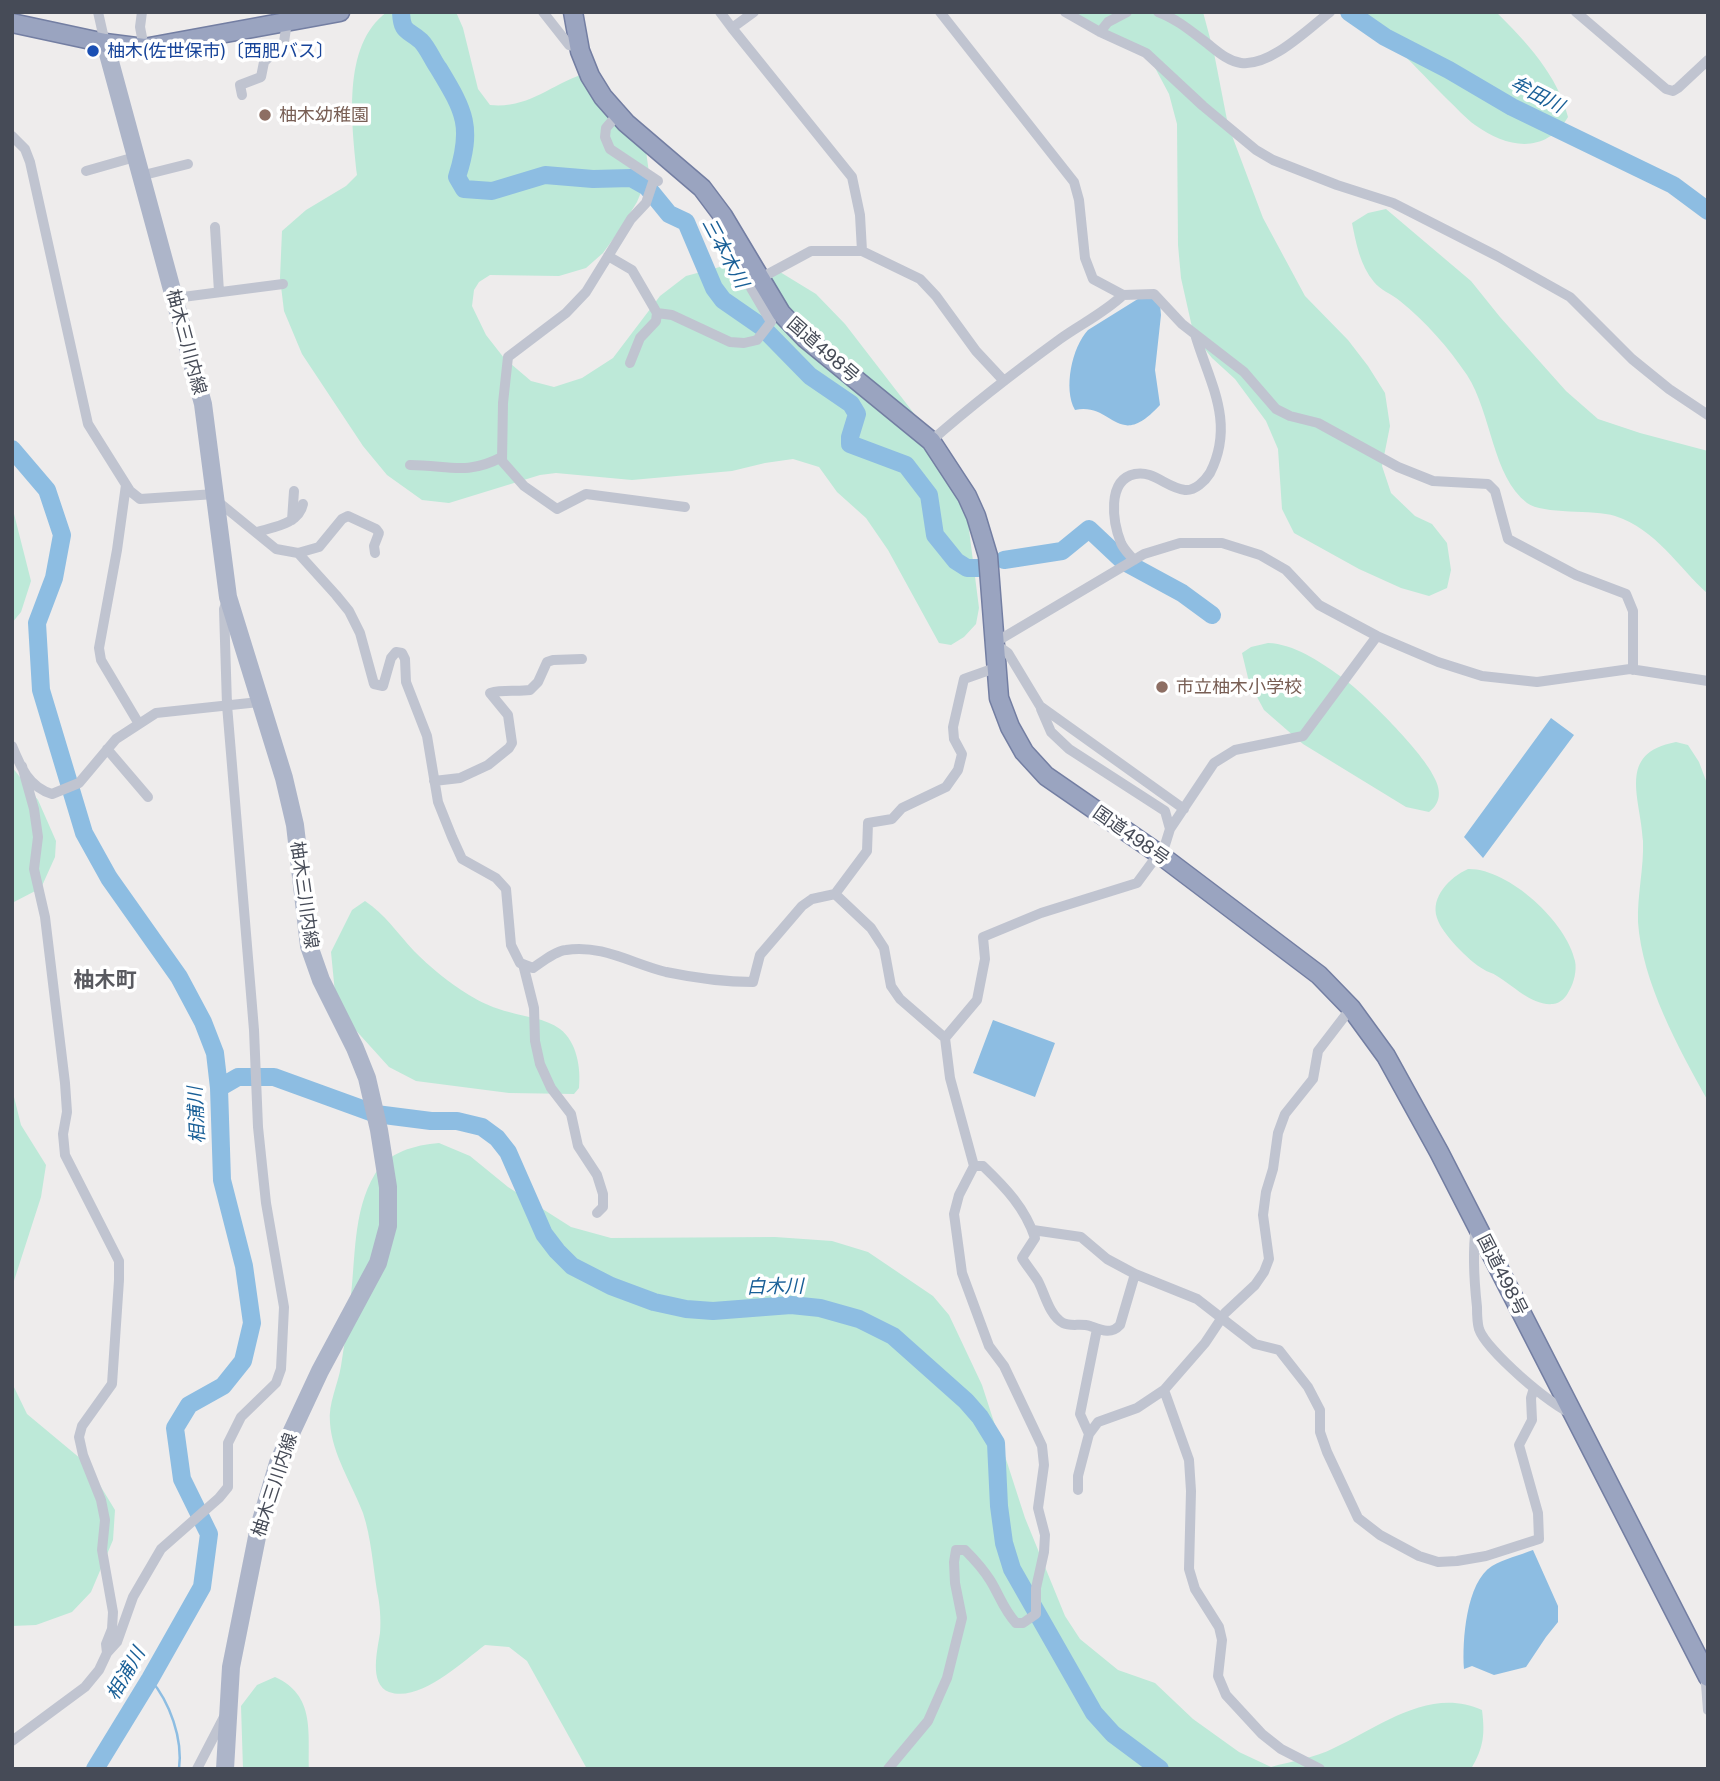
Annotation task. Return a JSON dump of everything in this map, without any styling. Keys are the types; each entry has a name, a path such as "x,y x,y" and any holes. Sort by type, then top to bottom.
{"highway":[{"path":"12,23 105,43 144,48 340,12"},
{"name":"国道498号","path":"573,13 579,47 590,76 618,114 702,188 723,216 781,313 805,338 931,441 967,496 988,556 999,698 1010,727 1024,752 1046,776 1159,854 1319,975 1351,1008 1386,1055 1706,1674"}],"main road":[{"name":"柚木三川内線","path":"105,43 203,404 228,597 284,778 295,825 309,946 321,980 367,1078 388,1187 388,1226 378,1263 320,1371 278,1463 259,1527 231,1667 225,1769"}],"street":[{"path":"97,12 105,43"},
{"path":"142,12 140,27 144,48"},
{"path":"543,12 569,45 579,47"},
{"path":"720,12 852,177 860,215 863,251"},
{"path":"732,28 754,12"},
{"path":"940,12 1074,182 1079,200 1085,258 1093,279 1123,295 1154,294 1182,324 1244,372 1276,409 1290,416 1318,423 1398,467 1433,481 1488,484 1495,491 1507,539 1576,575 1626,594 1633,611 1633,670"},
{"path":"1065,12 1146,53 1203,106 1256,150 1273,160 1337,186 1393,203 1570,297 1632,359 1669,389 1708,415"},
{"path":"1100,32 1108,22 1127,12"},
{"path":"1158,12 1176,17 1225,58 1241,63 1259,62 1278,52 1330,12"},
{"path":"1576,12 1666,89 1673,91 1678,88 1708,61"},
{"path":"242,95 240,85 261,78 264,62 284,42 287,22"},
{"path":"618,114 606,128 605,137 610,149 656,180 646,203 631,219 586,292 566,313 508,357 503,403 502,461 524,486 557,509 586,494 685,506"},
{"path":"12,136 25,149 30,162 88,424 126,485 140,499 215,496 276,549 298,553 319,547 342,519 348,516 379,533 374,546 375,553"},
{"path":"86,171 135,157"},
{"path":"140,176 188,164"},
{"path":"215,226 219,292"},
{"path":"657,313 672,315 730,342 757,340 771,322 751,288 751,282 757,276 811,251 863,251 920,279 936,296 976,351 1004,381"},
{"path":"608,256 632,270 657,313 656,321 640,338 630,363"},
{"path":"175,298 283,284"},
{"path":"931,441 1004,381 1062,337 1110,307 1123,295"},
{"path":"1134,560 1122,546 1115,520 1116,489 1122,479 1143,473 1185,490 1194,489 1206,480 1220,443 1220,405 1195,334"},
{"path":"410,465 435,465 467,470 486,466 502,457"},
{"path":"126,485 99,648 101,660 139,724"},
{"path":"292,520 294,491"},
{"path":"257,532 299,516 303,504"},
{"path":"1170,829 1165,811 1069,749 1051,732 1040,706 1009,653 994,643 1144,554 1180,543 1222,543 1259,555 1286,570 1319,605 1377,636 1438,662 1482,676 1536,682 1633,670 1708,681"},
{"path":"298,553 349,611 360,632 374,684 383,686 391,659 397,652 402,653 405,659 406,682 427,736 438,802 462,859 496,878 506,889 511,945 520,963 533,968 563,950 587,950 607,952 667,972 716,981 753,982 760,955 802,906 812,899 835,894 867,851 868,823 892,819 902,808 946,786 958,770 962,754 954,739 953,727 964,679 995,668"},
{"path":"12,1741 85,1686 99,1670 107,1653 117,1642 133,1597 161,1549 228,1487 228,1443 241,1417 276,1383 281,1368 284,1307 258,1127 254,1030 227,705 224,609 228,597"},
{"path":"945,1038 977,1000 985,959 983,937 1041,913 1137,883 1166,845 1170,829 1214,763 1235,750 1303,736 1377,636"},
{"path":"435,780 460,778 488,765 509,748 512,743 508,715 490,693 530,690 538,682 547,662 582,659"},
{"path":"12,746 38,790 52,794 79,783 116,739 156,713 259,702"},
{"path":"1040,706 1184,808"},
{"path":"107,749 148,797"},
{"path":"22,766 34,809 37,837 34,869 45,917 65,1083 65,1154 118,1261 112,1384 82,1426 79,1437 83,1455 101,1500 105,1520 102,1550 113,1612 112,1629 106,1644 107,1653"},
{"path":"835,894 871,928 884,948 891,986 900,999 945,1038 950,1078 974,1166 959,1195 954,1214 962,1273 989,1346 1004,1366 1042,1446 1044,1465 1038,1508 1045,1535 1036,1588 1036,1614 1023,1623 1016,1623 1004,1610 991,1582 977,1562 965,1550 956,1550 955,1583 962,1618 947,1678 928,1721 888,1769"},
{"path":"523,964 534,1008 535,1041 540,1064 551,1088 571,1114 578,1146 597,1175 603,1194 603,1207 597,1213"},
{"path":"1078,1490 1078,1476 1089,1434 1098,1422 1137,1408 1164,1390 1205,1343 1231,1306 1255,1285 1269,1259 1263,1215 1278,1133 1285,1114 1313,1079 1318,1051 1351,1008"},
{"path":"974,1166 983,1166 1007,1189 1029,1219 1035,1238 1022,1258 1061,1321 1069,1325 1082,1324 1110,1332 1115,1330 1120,1325 1135,1274"},
{"path":"1476,1225 1473,1251 1479,1330 1494,1351 1534,1388 1558,1407 1573,1414"},
{"path":"1032,1230 1081,1237 1107,1259 1135,1274 1197,1299 1255,1344 1279,1350 1308,1387 1320,1410 1320,1432 1327,1452 1358,1518 1381,1535 1419,1556 1438,1562 1457,1562 1486,1556 1539,1539 1538,1513 1519,1445 1532,1420 1531,1398 1534,1388"},
{"path":"1089,1434 1080,1414 1097,1329"},
{"path":"1164,1390 1189,1460 1189,1569 1195,1589 1219,1627 1222,1640 1218,1676 1226,1696 1262,1734 1281,1749 1321,1769"},
{"path":"1706,1674 1708,1710"},
{"path":"197,1769 228,1709"}],"green space":[{"path":"387,12 456,12 463,28 478,89 490,105 515,104 527,100 583,74 646,151 649,173 637,202 603,253 586,268 559,276 490,275 479,282 474,290 472,306 486,335 504,358 531,381 554,387 582,378 613,358 660,296 686,276 731,264 780,272 816,294 845,324 946,455 967,514 979,608 976,624 964,637 951,645 939,643 888,550 866,518 837,492 819,467 793,459 732,471 632,480 556,473 540,475 449,503 422,500 387,475 363,446 302,354 284,311 280,278 282,231 306,210 346,186 357,175 352,111 356,65 362,44 372,26"},
{"path":"1061,12 1203,12 1228,125 1263,218 1305,296 1348,340 1385,393 1390,426 1382,466 1391,493 1415,516 1432,524 1447,543 1451,570 1447,588 1429,596 1401,588 1359,569 1294,533 1282,509 1278,449 1266,421 1235,379 1212,358 1194,336 1181,278 1178,245 1177,124 1169,94 1153,64 1131,42"},
{"path":"1350,12 1496,12 1549,73 1568,117 1548,138 1537,142 1512,143 1487,133 1464,116 1389,41"},
{"path":"1386,209 1471,281 1566,391 1598,419 1708,451 1708,594 1655,539 1630,522 1606,514 1535,507 1515,491 1499,461 1482,408 1467,375 1428,326 1377,285 1365,268 1352,223 1368,213"},
{"path":"12,506 31,581 21,612 12,623"},
{"path":"1268,643 1287,646 1315,659 1350,684 1378,709 1419,755 1437,783 1438,801 1429,812 1406,807 1303,744 1264,710 1249,682 1242,653 1251,647"},
{"path":"1676,742 1688,745 1699,762 1708,786 1708,1101 1674,1037 1654,991 1641,945 1638,922 1643,841 1636,780 1645,756 1657,748"},
{"path":"12,767 38,800 56,841 55,857 41,888 12,903"},
{"path":"1468,869 1484,871 1517,887 1534,900 1561,930 1570,946 1576,968 1571,988 1561,1001 1545,1004 1524,994 1477,965 1444,932 1437,918 1436,903 1439,895 1448,882"},
{"path":"365,901 385,918 427,963 462,990 494,1007 554,1025 566,1034 577,1056 579,1088 574,1094 509,1093 416,1081 389,1067 351,1025 335,993 331,952 352,910"},
{"path":"12,1089 21,1125 46,1165 41,1197 12,1287"},
{"path":"439,1143 470,1156 508,1187 571,1227 611,1238 775,1237 832,1241 868,1252 933,1296 949,1315 982,1385 1025,1518 1065,1616 1080,1639 1118,1670 1155,1683 1193,1719 1239,1752 1271,1767 1334,1748 1405,1712 1443,1703 1463,1704 1482,1710 1482,1740 1479,1754 1471,1769 587,1769 527,1661 509,1647 485,1645 427,1686 414,1692 389,1692 378,1682 376,1674 380,1612 368,1532 363,1513 334,1446 330,1416 347,1327 362,1204 375,1174 387,1160 412,1148"},
{"path":"12,1383 27,1414 87,1464 115,1510 113,1540 91,1592 72,1612 36,1625 12,1626"},
{"path":"275,1677 288,1685 303,1704 307,1716 309,1769 243,1769 241,1706 257,1685"}],"water":[{"path":"1150,296 1160,304 1155,370 1160,405 1146,418 1124,425 1099,412 1075,410 1070,391 1071,368 1082,337 1088,330 1141,297"},
{"path":"1551,718 1574,735 1483,858 1464,837"},
{"path":"993,1020 1055,1043 1035,1097 973,1073"},
{"path":"1533,1550 1558,1606 1558,1622 1526,1667 1494,1675 1472,1666 1464,1669 1465,1629 1476,1585 1492,1566"}],"waterway":[{"name":"三本木川","path":"401,12 404,28 426,47 455,97 464,120 465,145 457,177 464,189 492,191 545,175 593,179 631,178 647,187 669,214 686,222 714,288 723,300 762,327 810,376 851,404 857,414 850,444 906,465 929,495 935,535 956,561 967,568 981,568"},
{"name":"牟田川","path":"1349,12 1385,37 1512,107 1673,185 1708,211"},
{"name":"相浦川","path":"12,449 47,490 62,535 54,578 37,623 41,690 84,833 109,878 179,977 203,1022 215,1053 222,1180 244,1266 252,1323 243,1361 223,1386 189,1405 175,1428 182,1479 209,1534 202,1587 95,1769"},
{"name":"三本木川","path":"1004,560 1062,551 1089,529 1123,561 1182,593 1212,615"},
{"name":"白木川","path":"219,1088 238,1077 274,1077 376,1114 431,1121 457,1121 482,1127 497,1138 508,1152 544,1234 557,1251 572,1266 611,1286 654,1302 686,1309 713,1311 791,1305 820,1308 859,1319 893,1336 966,1401 980,1417 996,1443 999,1506 1004,1543 1012,1569 1094,1713 1113,1734 1160,1769"},
{"path":"150,1679 164,1699 174,1721 179,1746 179,1769"}],"place":[{"name":"柚木(佐世保市)〔西肥バス〕","path":"93,51"},
{"name":"柚木幼稚園","path":"265,115"},
{"name":"市立柚木小学校","path":"1162,687"}],"district":[{"name":"柚木町","path":"105,981"}]}
